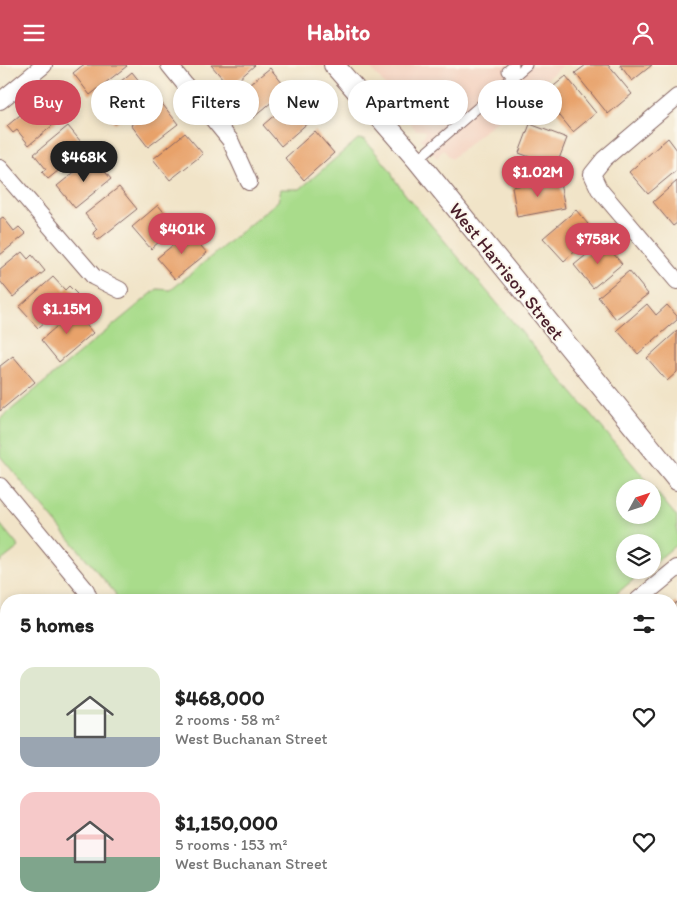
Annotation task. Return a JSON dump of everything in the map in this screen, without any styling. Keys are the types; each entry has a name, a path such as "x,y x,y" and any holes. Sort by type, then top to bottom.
{"street":[{"path":"0,101 44,65"},
{"path":"168,65 230,140 249,182"},
{"name":"West Harrison Street","path":"334,65 417,160 677,480"},
{"path":"677,97 604,159 592,174 599,189 677,281"},
{"path":"0,168 94,277 120,290"},
{"path":"0,486 88,594"},
{"path":"645,594 677,568"}],"lane":[{"path":"513,78 507,71 514,65"},
{"path":"417,160 527,65"}],"shaded area":[{"path":"368,65 563,65 545,80 478,80 478,125 492,125 451,159 443,149 437,158 421,139 426,133 423,130 416,130 412,125 468,125 468,80 381,80"}],"green space":[{"path":"358,139 365,140 391,171 405,194 645,479 616,479 616,524 661,524 661,498 677,517 677,544 661,557 661,534 616,534 616,579 634,579 616,594 115,594 0,456 0,419 157,289 171,290 278,201 281,189 300,189"},
{"path":"0,524 19,547 0,562"}],"building":[{"path":"83,65 127,66 109,80 91,80 90,95 81,83 81,80 78,80 73,73"},
{"path":"211,65 255,65 238,80 224,80"},
{"path":"586,65 608,65 632,94 608,114 575,73"},
{"path":"620,65 652,65 632,81"},
{"path":"270,68 280,80 269,80 269,104 259,113 259,80 255,80"},
{"path":"132,72 138,80 122,80"},
{"path":"566,76 596,113 573,132 562,118 561,80"},
{"path":"163,105 173,118 173,125 177,125 148,147 131,125 163,125"},
{"path":"15,119 15,125 53,125 29,145 17,130 13,133 7,126"},
{"path":"269,120 269,125 305,125 281,146 263,125"},
{"path":"530,125 567,138 556,167 519,153"},
{"path":"68,126 86,148 48,179 42,172 46,169 34,154"},
{"path":"315,131 334,153 304,180 285,158"},
{"path":"185,133 203,154 170,180 153,159"},
{"path":"668,138 677,150 677,170 648,194 629,172"},
{"path":"93,157 111,179 75,208 57,186"},
{"path":"559,178 565,208 517,217 512,187"},
{"path":"677,181 677,223 673,226 653,202"},
{"path":"119,187 137,209 98,240 93,233 97,229 85,214"},
{"path":"158,205 168,217 172,213 180,223 151,249 132,227"},
{"path":"576,210 588,224 585,226 593,236 564,261 543,238"},
{"path":"3,217 14,231 19,227 26,234 0,255 0,219"},
{"path":"189,232 207,253 175,279 157,258"},
{"path":"603,241 622,264 593,288 574,265"},
{"path":"22,252 28,259 32,255 45,271 13,297 0,281 0,270"},
{"path":"629,271 648,294 616,319 598,297"},
{"path":"53,277 65,290 69,286 77,294 38,328 19,307"},
{"path":"647,304 656,315 667,305 677,316 677,320 638,354 617,330"},
{"path":"79,307 85,314 80,318 93,333 59,362 41,340"},
{"path":"677,331 677,372 667,381 647,358"},
{"path":"13,356 35,382 0,411 0,366"}]}
